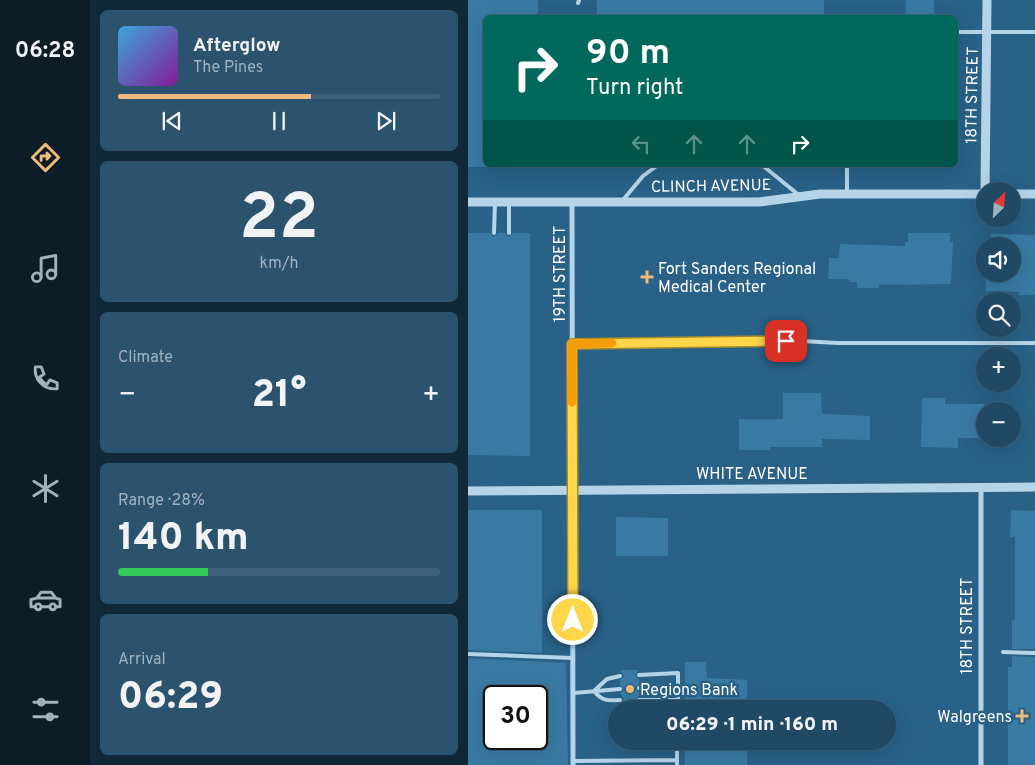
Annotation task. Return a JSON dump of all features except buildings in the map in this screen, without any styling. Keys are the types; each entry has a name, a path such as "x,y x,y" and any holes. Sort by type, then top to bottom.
{"street":[{"name":"18TH STREET","path":"984,182 987,0"},
{"name":"CLINCH AVENUE","path":"468,202 759,202 800,196 847,194 976,193"},
{"path":"1021,194 1036,194"},
{"name":"19TH STREET","path":"572,202 573,763"},
{"name":"18TH STREET","path":"981,488 981,765"},
{"name":"WHITE AVENUE","path":"468,491 1036,488"}],"lane":[{"path":"958,32 1036,32"},
{"path":"621,202 643,176 655,167"},
{"path":"764,167 800,196"},
{"path":"847,167 847,194"},
{"path":"494,233 495,202"},
{"path":"509,202 509,233"},
{"path":"572,344 801,341 838,343 1036,343"},
{"path":"1003,652 1036,652"},
{"path":"468,654 574,658"},
{"path":"639,675 678,673 678,700"},
{"path":"594,691 606,679 620,676"},
{"path":"640,688 678,687"},
{"path":"574,693 620,689"},
{"path":"594,691 600,698 608,701"},
{"path":"573,763 677,763 677,750"}],"slow traffic":[{"path":"572,402 572,344 612,343"}],"place":[{"name":"Fort Sanders Regional Medical Center","path":"647,277"},
{"name":"Regions Bank","path":"630,689"},
{"name":"Walgreens","path":"1022,716"}],"route":[{"path":"573,620 572,344 786,341"}]}
